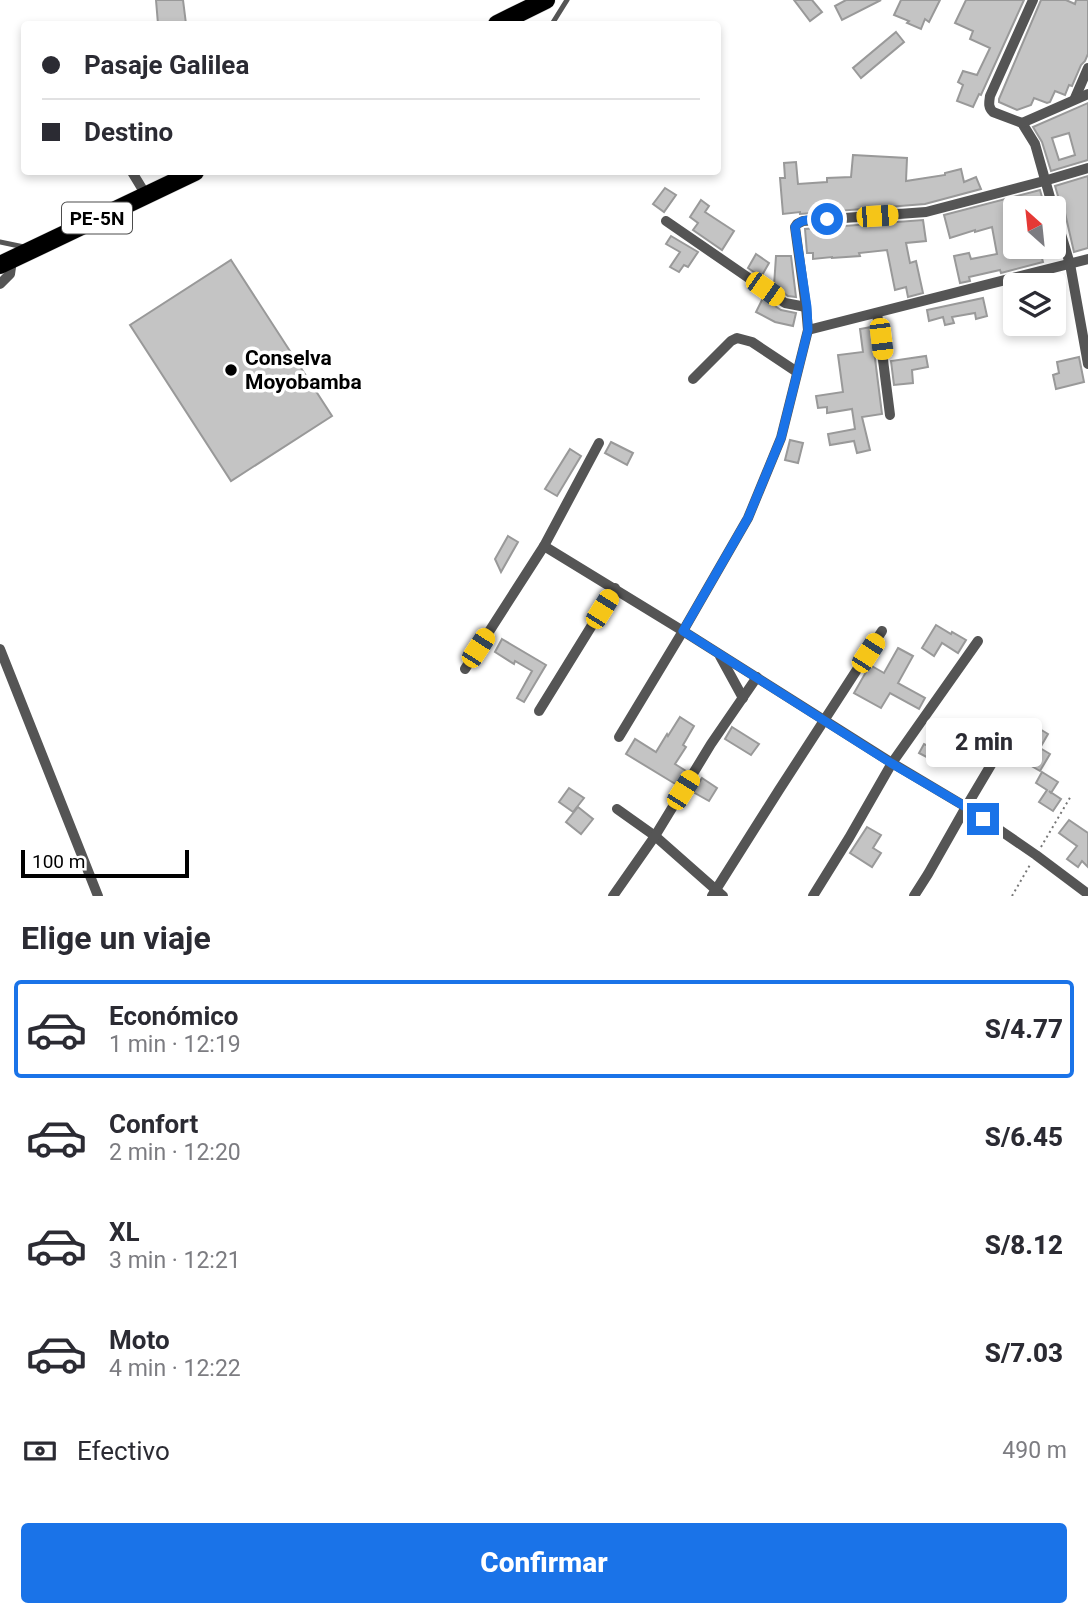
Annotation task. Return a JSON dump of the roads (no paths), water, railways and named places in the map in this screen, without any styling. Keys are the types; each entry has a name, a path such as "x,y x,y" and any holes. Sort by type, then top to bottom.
{"highway":[{"path":"503,21 546,0"},
{"name":"PE-5N","path":"6,263 189,175"}],"street":[{"path":"1033,0 990,96 990,109 993,113 1022,122 1088,94"},
{"path":"1075,98 1088,68"},
{"path":"1022,122 1035,144 1049,196"},
{"path":"619,737 748,518 781,438 808,330 796,237 797,224 803,220 926,212 1088,168"},
{"path":"134,175 146,195"},
{"path":"666,221 785,303 807,307"},
{"path":"1066,251 1088,364"},
{"path":"808,330 1088,259"},
{"path":"0,284 10,274 6,263"},
{"path":"877,313 890,415"},
{"path":"693,379 737,338 752,342 797,372"},
{"path":"465,669 544,546 600,443"},
{"path":"544,546 966,807 1088,894"},
{"path":"538,711 615,588"},
{"path":"617,809 654,836 717,894 882,631"},
{"path":"813,896 891,763 978,641"},
{"path":"0,649 98,896"},
{"path":"719,653 743,698"},
{"path":"612,896 757,677"},
{"path":"914,896 1004,743"}],"lane":[{"path":"554,21 567,0"},
{"path":"0,242 33,249"}],"place":[{"name":"Conselva Moyobamba","path":"231,370"}]}
